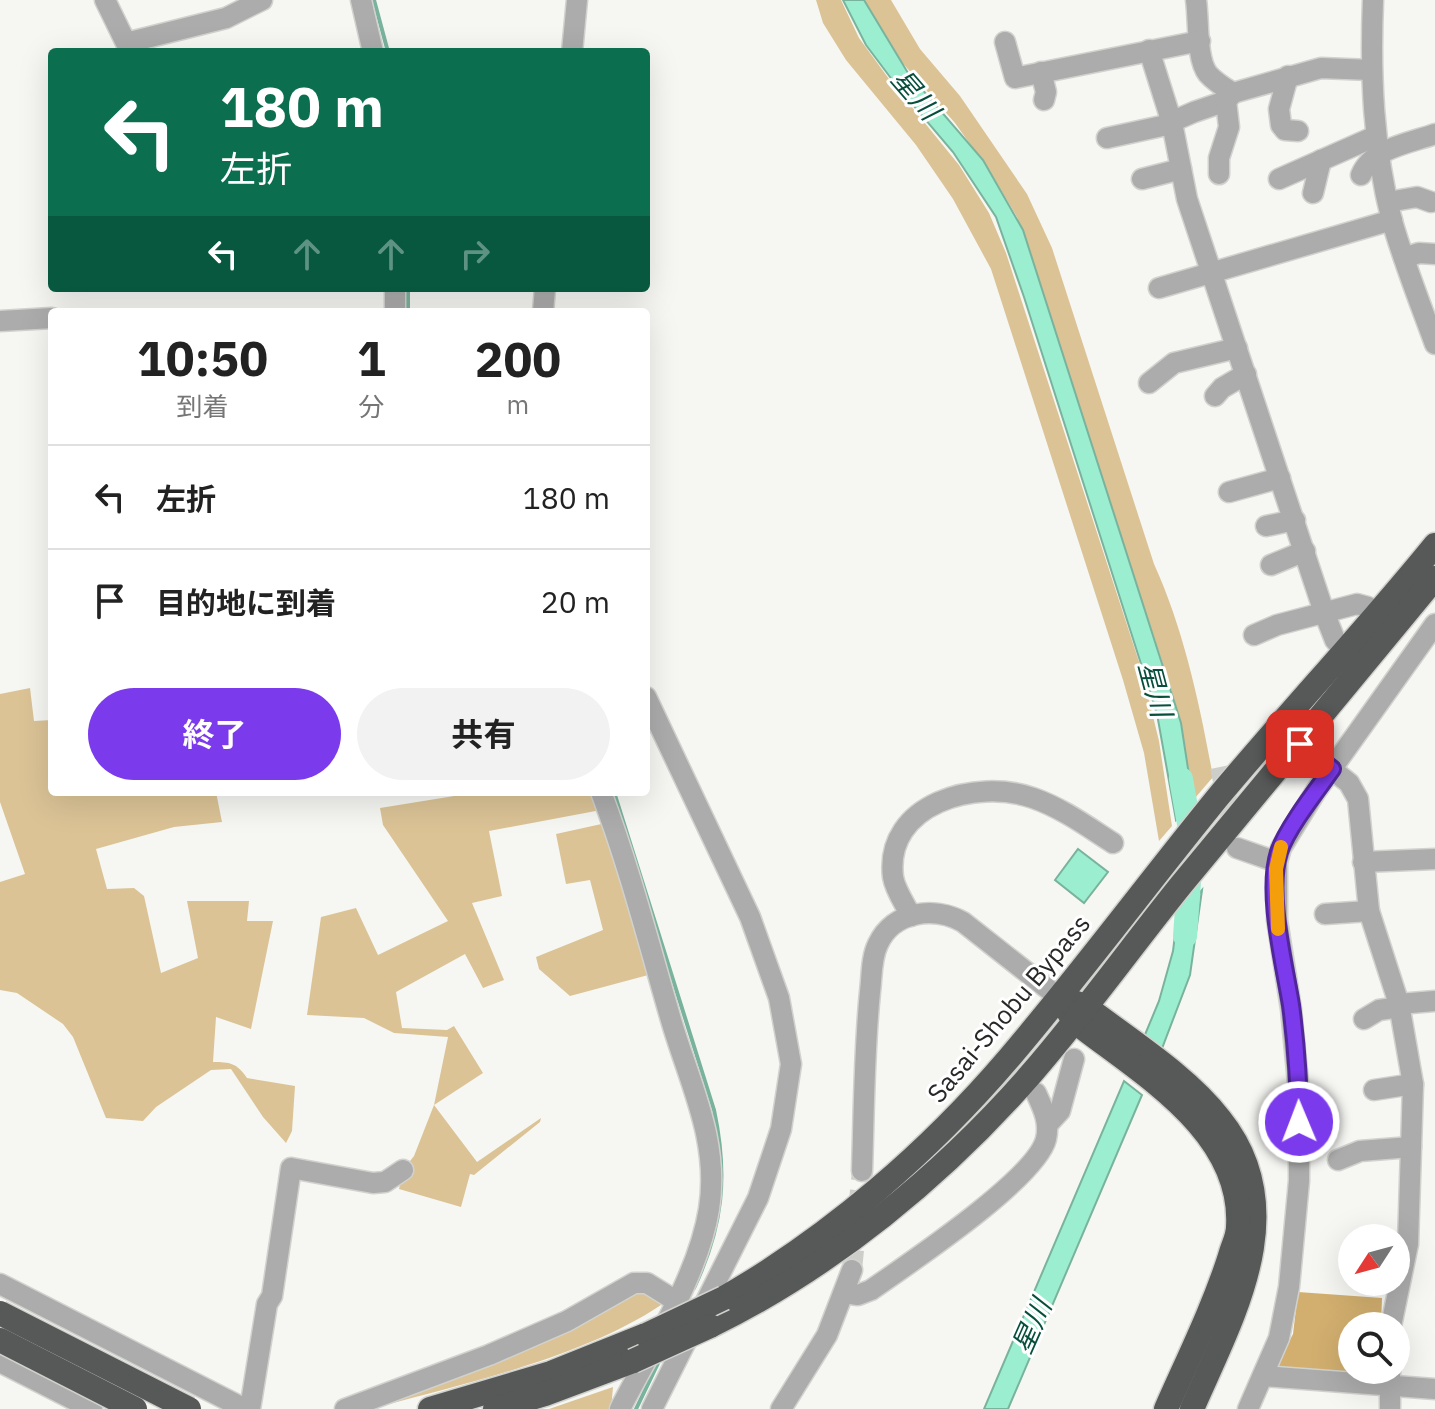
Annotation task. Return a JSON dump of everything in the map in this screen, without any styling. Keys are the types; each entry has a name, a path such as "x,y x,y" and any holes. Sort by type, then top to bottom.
{"highway":[{"name":"Sasai-Shobu Bypass","path":"495,1409 633,1361 756,1302 828,1256 908,1193 973,1135 1030,1075 1145,930 1226,822 1345,652 1435,545"},
{"name":"Sasai-Shobu Bypass","path":"430,1409 551,1373 646,1335 724,1298 803,1248 858,1205 911,1158 1010,1057 1057,996 1151,891 1226,822 1300,744 1435,578"},
{"path":"1226,822 1329,688 1376,650"},
{"path":"1057,996 1174,1087 1220,1118 1248,1163 1256,1209 1254,1244 1221,1347 1192,1409"},
{"path":"1166,1409 1222,1281 1238,1229 1234,1186 1219,1150 1174,1087"},
{"path":"0,1313 189,1409"},
{"path":"0,1340 135,1409"}],"street":[{"path":"105,0 130,47 226,18 262,0"},
{"path":"361,0 372,48"},
{"path":"572,48 577,0"},
{"path":"1196,0 1200,50 1207,73 1230,97 1229,127 1219,158 1219,174"},
{"path":"1373,0 1371,70 1378,145 1390,211 1435,344"},
{"path":"1005,42 1015,78 1200,41"},
{"path":"1149,50 1172,123 1187,199 1211,273 1324,612 1335,640 1345,652"},
{"path":"1107,138 1172,123 1288,76 1321,68 1371,70"},
{"path":"1041,72 1046,92 1044,100"},
{"path":"1288,76 1279,109 1280,119 1285,130 1298,131"},
{"path":"1279,179 1321,160 1435,134"},
{"path":"1361,175 1378,145"},
{"path":"1313,193 1321,160"},
{"path":"1142,179 1181,169"},
{"path":"1159,288 1390,211 1417,197 1431,202"},
{"path":"1404,258 1419,253 1435,254"},
{"path":"0,321 48,318"},
{"path":"1149,383 1174,363 1237,348"},
{"path":"1215,396 1222,388 1246,374"},
{"path":"1229,492 1280,478"},
{"path":"1266,526 1295,520"},
{"path":"1271,565 1305,551"},
{"path":"1254,635 1277,625 1357,604 1368,607 1376,615"},
{"path":"1248,1409 1279,1338 1289,1287 1299,1181 1299,1093 1291,1009 1277,920 1277,862 1281,848 1332,769 1435,624"},
{"path":"650,705 750,917 779,998 791,1064 781,1129 762,1188 652,1409"},
{"path":"1300,744 1349,783 1358,799 1369,911 1400,1006 1413,1084 1408,1244 1394,1312"},
{"path":"911,916 894,880 895,847 917,813 935,803 993,790 1032,798 1074,818 1113,843"},
{"path":"602,796 677,1039 694,1083 710,1153 711,1190 706,1225 676,1301 620,1409"},
{"path":"1226,822 1277,862"},
{"path":"1363,862 1435,859"},
{"path":"1325,914 1369,911"},
{"path":"862,1171 873,958 879,942 899,920 929,912 948,914 963,922 1057,996"},
{"path":"1364,1019 1379,1010 1435,1001"},
{"path":"1048,1124 1060,1111 1074,1059"},
{"path":"1374,1090 1413,1084"},
{"path":"844,1293 858,1295 871,1290 995,1198 1036,1157 1046,1142 1048,1124 1036,1093"},
{"path":"1338,1160 1360,1151 1411,1147"},
{"path":"0,1284 248,1409 267,1304 272,1296 291,1168 373,1183 385,1182 403,1170"},
{"path":"781,1409 820,1347 852,1270"},
{"path":"345,1409 489,1355 567,1321 634,1283 647,1283 676,1301"},
{"path":"0,1362 84,1405 109,1340"},
{"path":"1263,1376 1338,1377"},
{"path":"1410,1383 1435,1389"},
{"path":"1390,1384 1390,1409"}],"shaded area":[{"path":"816,0 841,0 859,38 959,165 989,213 1006,253 1142,671 1159,741 1172,826 1159,841 1144,753 1123,680 991,269 953,199 916,145 846,60 823,23"},
{"path":"862,0 891,0 920,49 960,96 1027,194 1052,248 1190,668 1213,777 1195,798 1172,692 1017,217 955,123 900,60"},
{"path":"30,688 34,721 48,720 48,796 217,796 222,822 174,827 96,849 107,889 134,888 144,896 161,973 198,958 187,901 249,901 247,921 273,921 251,1029 216,1017 213,1062 233,1064 247,1078 295,1086 292,1131 286,1143 263,1117 231,1069 211,1070 156,1107 143,1121 106,1118 73,1037 63,1024 17,993 0,990 0,882 25,874 0,802 0,694"},
{"path":"454,796 596,796 601,810 489,831 502,896 472,903 504,980 483,988 465,954 396,992 402,1028 447,1030 454,1026 483,1073 434,1105 448,1037 394,1033 364,1018 307,1015 321,917 356,908 378,955 448,921 383,825 380,808"},
{"path":"606,823 652,974 570,996 539,969 536,957 603,930 590,880 566,884 556,834"},
{"path":"434,1105 477,1162 541,1118 474,1175 470,1174 461,1207 399,1189 403,1170 414,1156"},
{"path":"639,1289 661,1301 661,1305 598,1339 526,1366 382,1406"},
{"path":"1298,1292 1382,1298 1382,1312 1338,1312 1338,1377 1274,1371 1293,1334"},
{"path":"613,1387 611,1409 549,1409"}],"water":[{"path":"843,0 864,0 908,73 983,160 1023,230 1181,723 1193,801 1176,820 1157,714 996,217 953,152 866,45"},
{"path":"1078,849 1108,872 1084,903 1055,880"},
{"path":"1202,890 1190,975 1161,1051 1144,1037 1159,1001 1173,951 1177,919"},
{"path":"1124,1081 1142,1095 1008,1409 984,1409"}],"waterway":[{"path":"374,0 387,48"},
{"path":"408,292 408,308"},
{"name":"星川","path":"1181,779 1192,841 1185,936"},
{"path":"615,796 714,1110 718,1134 721,1179 717,1222 694,1288"},
{"path":"636,1409 661,1357"}],"tunnel":[{"path":"1220,767 1234,832"},
{"path":"852,1270 862,1171"}],"slow traffic":[{"path":"1278,929 1276,869 1281,847"}],"route":[{"path":"1299,1122 1291,1009 1277,920 1276,869 1281,848 1332,769 1300,744"}]}
